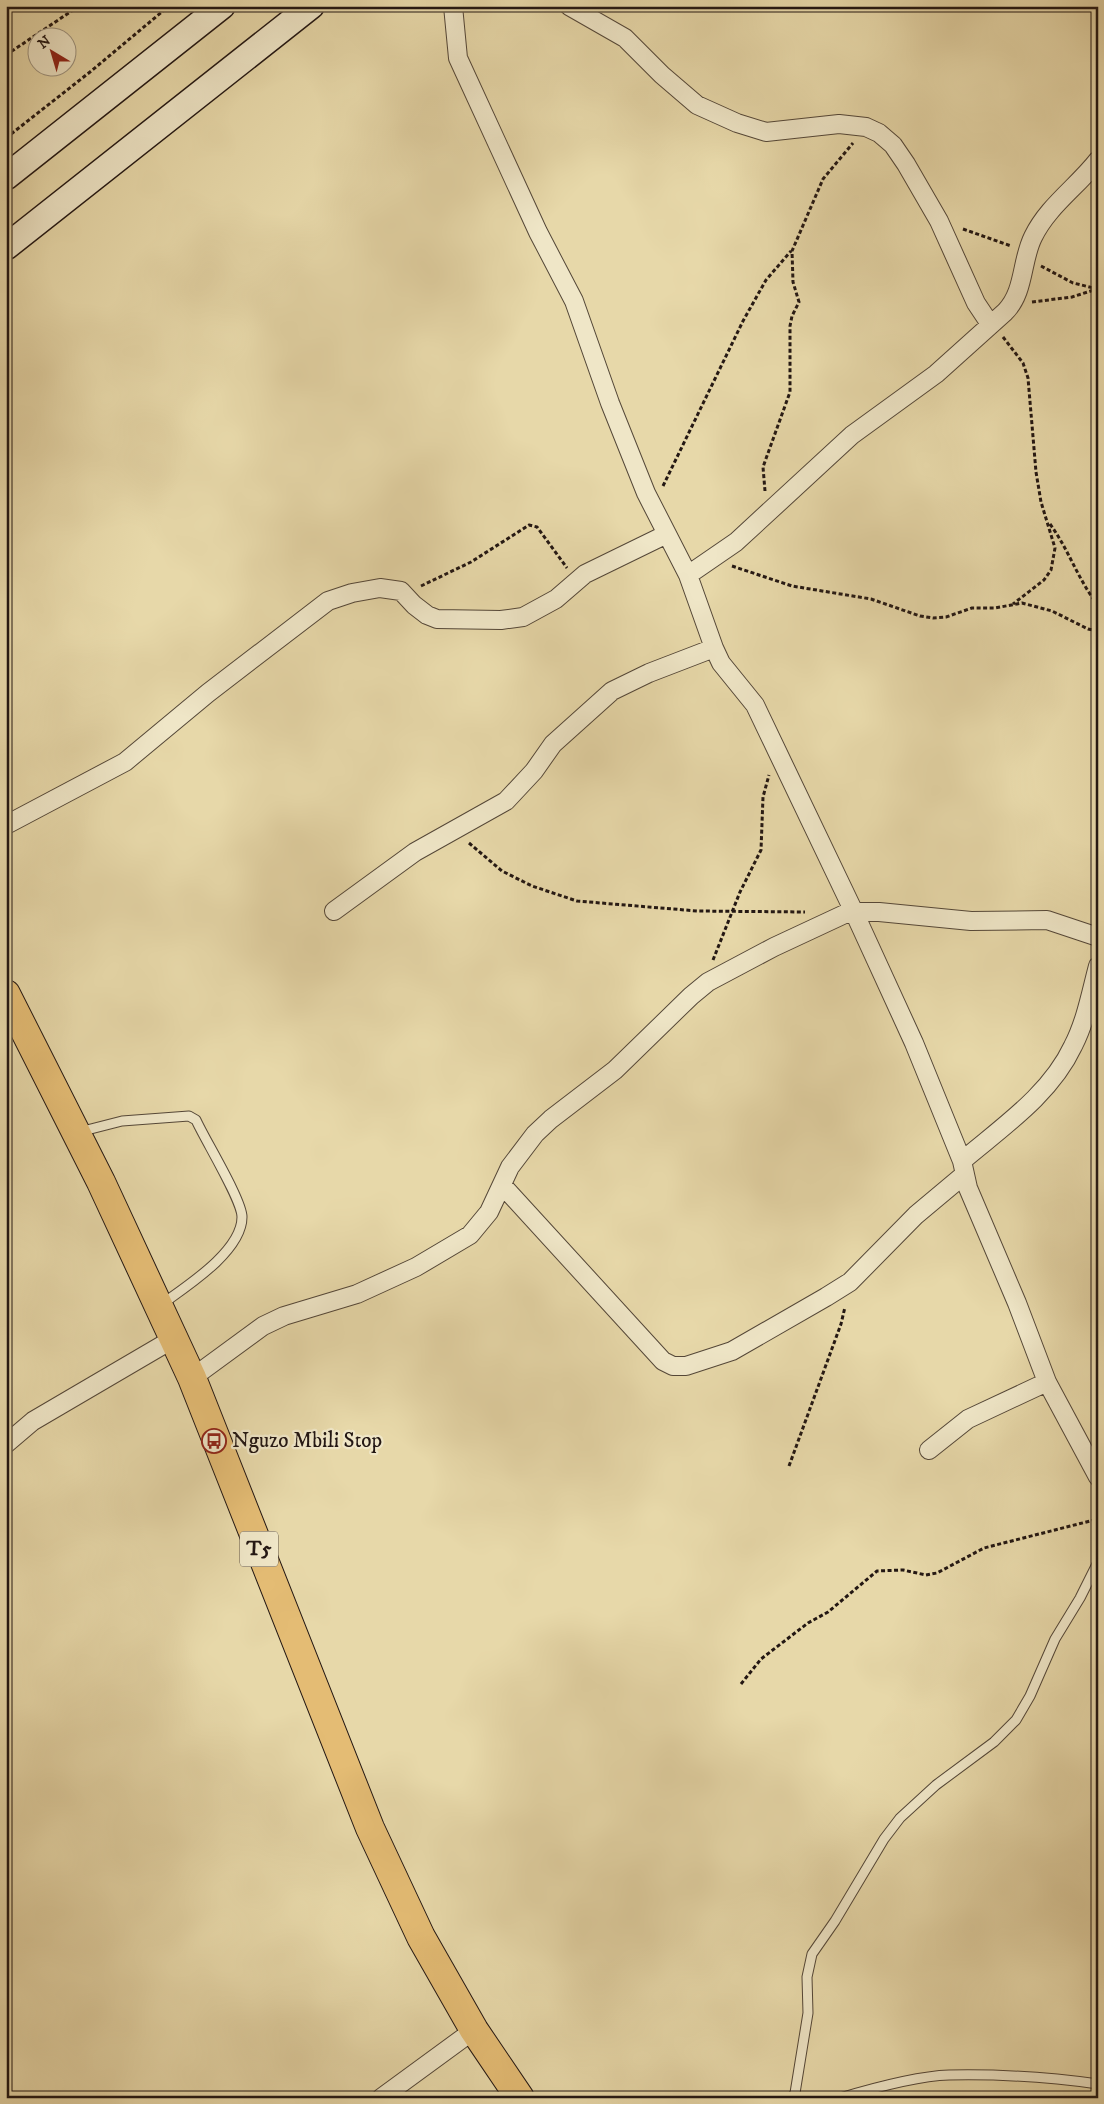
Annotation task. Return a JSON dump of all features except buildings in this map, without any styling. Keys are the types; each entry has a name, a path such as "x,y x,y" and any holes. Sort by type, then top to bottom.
{"highway":[{"name":"T5","path":"6,994 76,1132 192,1378 370,1828 420,1937 474,2030 520,2098"}],"main road":[{"path":"6,177 222,6"},
{"path":"6,246 311,6"}],"street":[{"path":"453,6 458,58 538,232 574,300 610,403 653,507 688,575 714,648 721,663 755,705 854,912 914,1043 963,1167 968,1188 1017,1303 1047,1382 1098,1478"},
{"path":"569,6 625,38 662,75 698,105 737,123 766,132 822,125 866,127 880,133 893,145 939,221 976,303 990,324"},
{"path":"688,575 736,542 852,435 936,374 1013,304 1027,252 1041,222 1098,160"},
{"path":"6,825 125,762 223,682 328,601 352,593 380,588 401,591 414,605 427,615 437,619 500,620 523,617 556,599 578,579 666,534"},
{"path":"334,911 415,852 495,809 517,791 552,744 612,692 649,673 714,648"},
{"path":"192,1378 263,1326 284,1316 357,1294 416,1267 470,1235 489,1212 503,1186 510,1167 535,1134 551,1119 614,1070 708,982 783,942 849,912 971,921 1047,920 1098,937"},
{"path":"503,1186 663,1361 673,1366 686,1366 732,1351 850,1282 963,1167 1040,1094 1059,1071 1074,1046 1083,1022 1098,966"},
{"path":"6,1444 33,1421 173,1339"},
{"path":"929,1450 968,1419 1047,1382"},
{"path":"381,2098 474,2030"}],"lane":[{"path":"76,1132 122,1121 189,1116 196,1120 237,1200 242,1216 239,1232 216,1264 159,1307"},
{"path":"792,2098 795,2093 808,2013 808,1971 812,1954 835,1921 884,1838 900,1818 936,1785 994,1742 1016,1720 1030,1696 1055,1639 1080,1598 1098,1562"},
{"path":"840,2098 868,2089 947,2075 1042,2078 1098,2084"}],"path":[{"path":"6,55 79,6"},
{"path":"6,138 90,72 169,6"},
{"path":"653,507 743,321 766,280 792,251 823,179 866,127"},
{"path":"939,221 1027,252 1041,266 1055,274 1073,282 1098,289"},
{"path":"766,516 764,467 790,392 790,326 792,316 800,302 792,282 792,251"},
{"path":"1013,304 1072,297 1098,289"},
{"path":"990,324 1016,350 1028,378 1036,472 1041,502 1055,548 1051,570 1044,580 1012,604"},
{"path":"1048,522 1063,541 1088,593 1098,605"},
{"path":"401,591 410,590 471,562 530,525 537,527 561,562 578,579"},
{"path":"713,558 792,586 871,599 932,618 946,617 972,608 995,608 1022,603 1052,611 1088,629 1098,631"},
{"path":"708,982 717,945 731,911 762,850 763,797 768,777 778,752"},
{"path":"455,830 502,871 557,896 577,901 697,911 814,912"},
{"path":"789,1466 842,1324 850,1282"},
{"path":"741,1684 761,1659 808,1623 828,1612 878,1572 902,1570 926,1575 937,1572 984,1548 1098,1519"}],"place":[{"name":"Nguzo Mbili Stop","path":"214,1441"}]}
